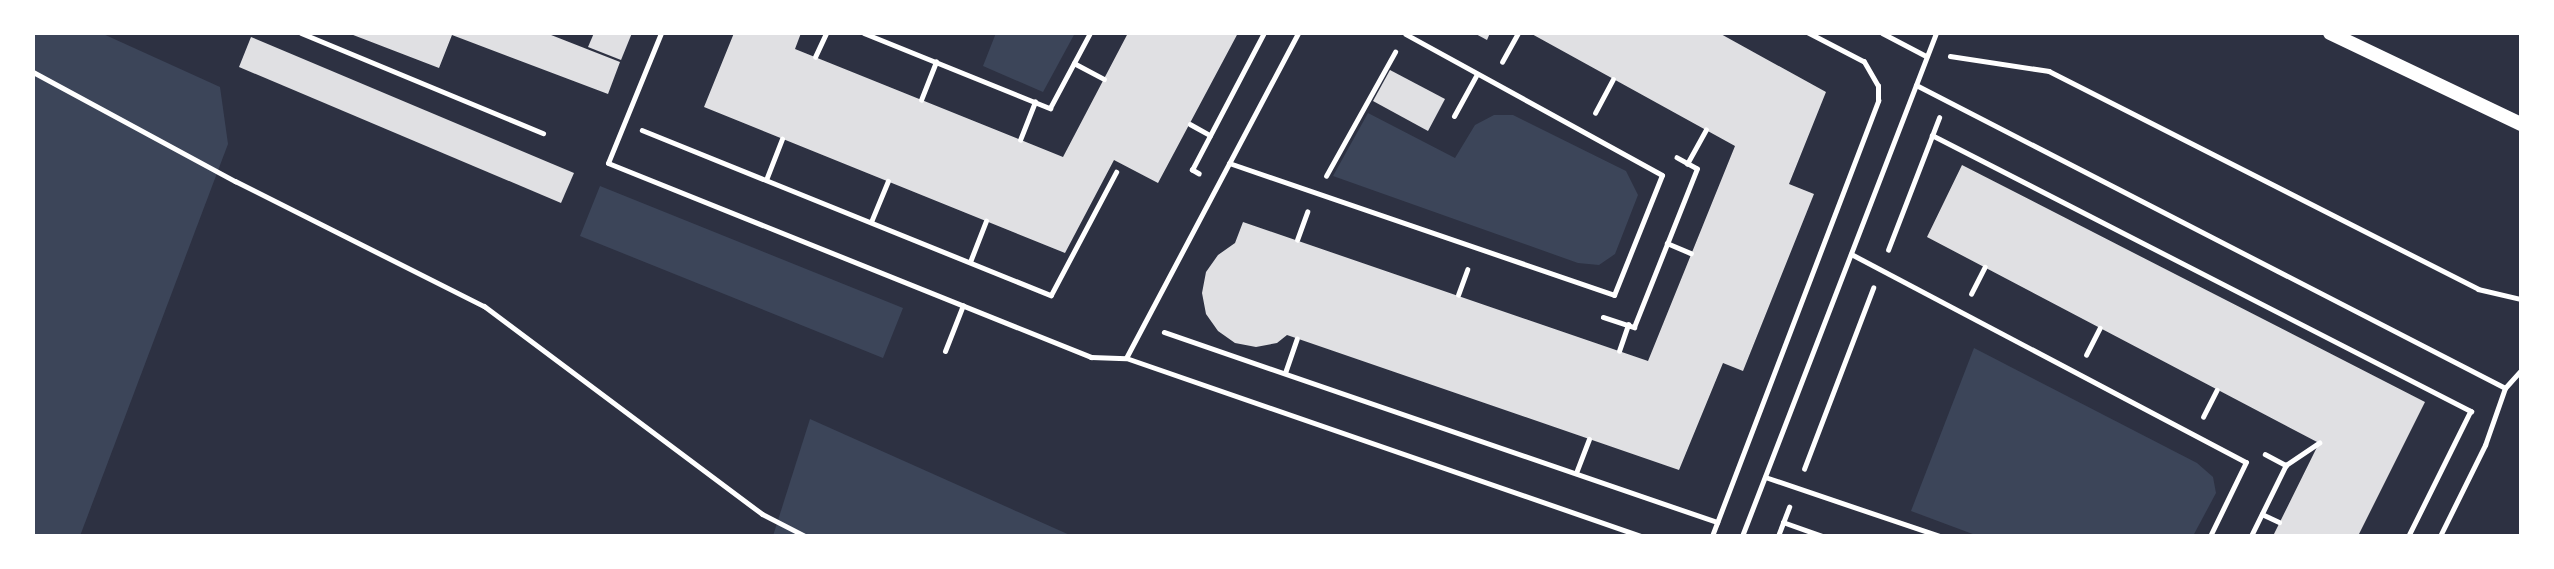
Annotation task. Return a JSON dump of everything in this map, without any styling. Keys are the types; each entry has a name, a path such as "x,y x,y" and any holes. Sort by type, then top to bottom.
{"main road":[{"path":"2330,33 2521,124"}],"lane":[{"path":"301,33 543,133"},
{"path":"661,33 608,163 1091,357 1126,358 1641,536"},
{"path":"1126,358 1297,33"},
{"path":"1882,33 1926,56"},
{"path":"1742,536 1936,33"},
{"path":"1229,163 1614,295 1662,175 1405,34"},
{"path":"33,72 235,181 484,306 762,514 805,536"},
{"path":"1454,117 1478,74"},
{"path":"1916,85 2505,388"},
{"path":"1850,254 2246,462 2210,536"},
{"path":"945,351 963,305"},
{"path":"2440,536 2485,445 2505,388 2521,370"},
{"path":"1765,477 1939,536"}],"path":[{"path":"816,57 825,33"},
{"path":"864,33 1050,108 1090,33"},
{"path":"1218,184 1192,170 1264,33"},
{"path":"1502,62 1518,33"},
{"path":"1712,536 1878,101 1878,86 1864,62 1808,33"},
{"path":"1297,240 1317,193 1405,34"},
{"path":"1945,55 2049,71 2478,289 2521,299"},
{"path":"921,100 936,62"},
{"path":"1074,63 1104,79"},
{"path":"1595,113 1613,79"},
{"path":"1778,536 1945,101"},
{"path":"1020,140 1035,102"},
{"path":"624,123 1051,295 1116,172"},
{"path":"1190,124 1210,135"},
{"path":"1687,164 1706,130"},
{"path":"1933,135 2471,411 2409,536"},
{"path":"765,180 782,139"},
{"path":"1619,351 1697,169"},
{"path":"871,222 888,181"},
{"path":"970,262 986,221"},
{"path":"1667,243 1691,253"},
{"path":"1977,283 1985,267"},
{"path":"1458,295 1467,270"},
{"path":"2084,359 2100,328"},
{"path":"1160,331 1717,522"},
{"path":"1285,373 1297,339"},
{"path":"2201,421 2217,390"},
{"path":"1576,473 1588,439"},
{"path":"2251,536 2286,465 2319,443"},
{"path":"2262,514 2279,523"},
{"path":"1783,522 1822,536"}],"shaded area":[{"path":"33,33 101,33 220,87 228,144 80,536 33,536"},
{"path":"996,33 1075,33 1043,92 983,66"},
{"path":"1368,113 1455,158 1475,125 1494,115 1513,115 1626,171 1638,195 1615,254 1599,265 1578,263 1333,176"},
{"path":"600,186 903,308 883,358 580,236"},
{"path":"1974,348 2197,463 2213,477 2216,493 2193,536 1978,536 1911,511"},
{"path":"810,419 1072,536 773,536"}],"building":[{"path":"348,33 546,33 620,62 608,94 452,35 439,68"},
{"path":"594,33 632,33 621,60 588,47"},
{"path":"734,33 801,33 795,49 1063,157 1128,33 1238,33 1158,183 1114,160 1065,253 704,107"},
{"path":"1474,33 1490,33 1487,40"},
{"path":"1530,33 1719,33 1826,92 1789,184 1814,194 1743,371 1723,363 1679,470 1287,335 1277,343 1256,347 1235,343 1218,331 1206,314 1202,293 1206,272 1218,255 1235,243 1243,222 1648,361 1735,146"},
{"path":"251,37 574,173 561,203 239,67"},
{"path":"1390,70 1445,99 1428,131 1373,101"},
{"path":"1962,165 2425,402 2358,536 2273,536 2319,443 1927,237"}]}
